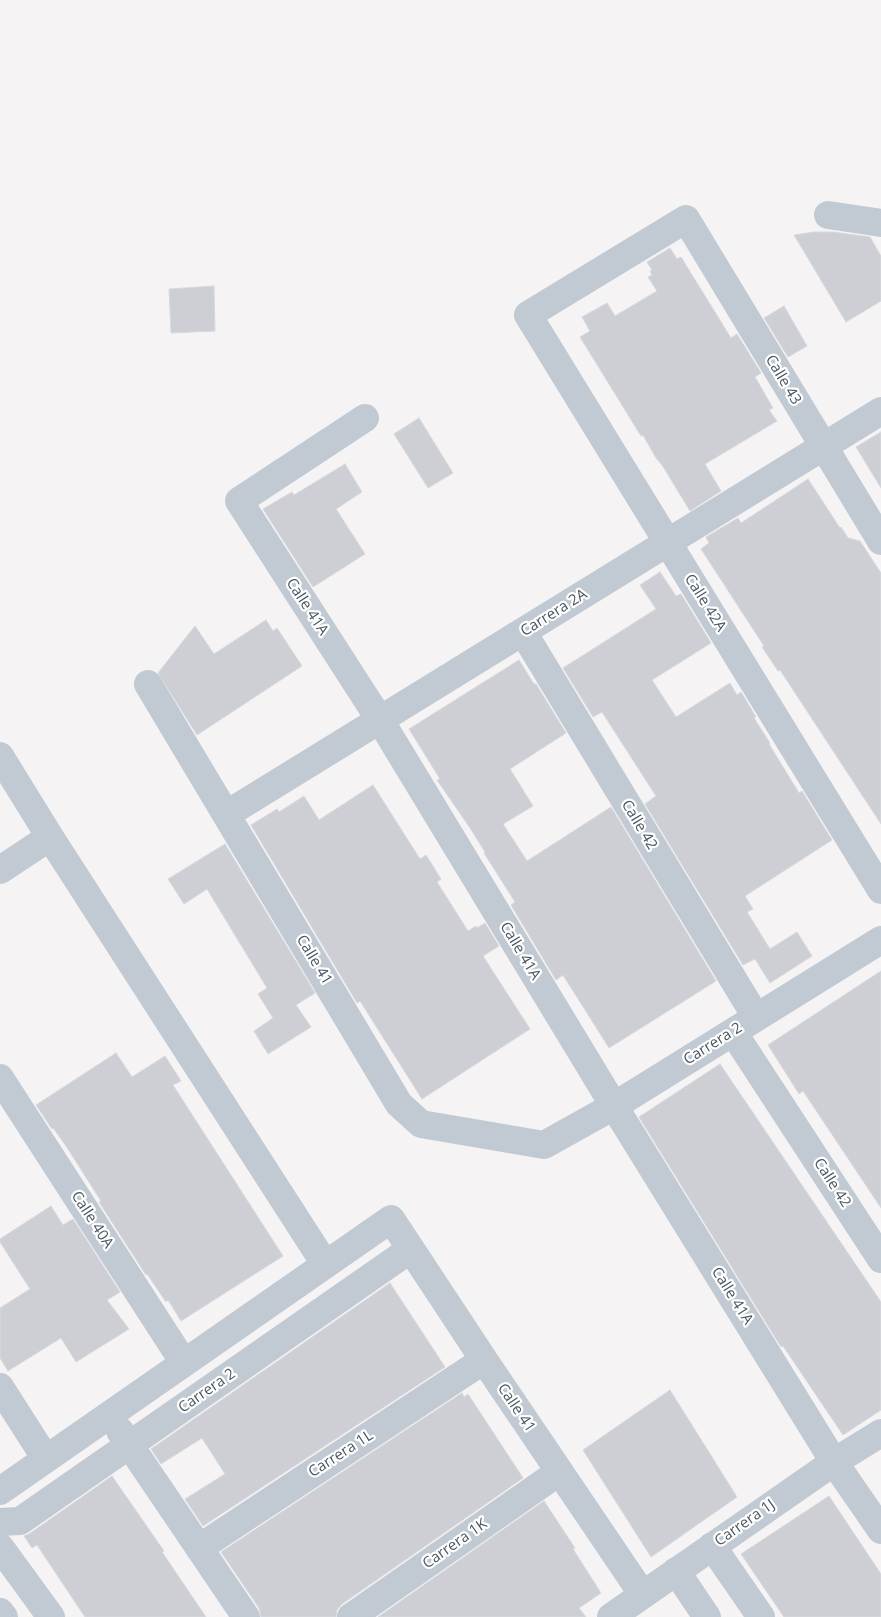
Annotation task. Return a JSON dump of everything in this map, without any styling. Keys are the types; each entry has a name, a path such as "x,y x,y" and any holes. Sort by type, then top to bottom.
{"street":[{"path":"828,215 881,222"},
{"name":"Calle 43","path":"528,315 686,219 881,541"},
{"name":"Calle 42A","path":"528,315 881,890"},
{"name":"Carrera 2A","path":"227,814 881,411"},
{"name":"Calle 41A","path":"366,418 239,501 380,720 614,1106 834,1462 881,1530"},
{"name":"Calle 42","path":"523,632 756,1017"},
{"name":"Calle 41","path":"148,684 399,1104 421,1124 544,1145"},
{"path":"0,756 50,837 325,1264 0,1491"},
{"path":"0,870 50,837"},
{"name":"Carrera 2","path":"544,1145 614,1106 881,940"},
{"name":"Calle 42","path":"733,1032 881,1259"},
{"name":"Calle 40A","path":"0,1078 184,1363"},
{"name":"Calle 41","path":"325,1264 391,1219 643,1595"},
{"name":"Carrera 2","path":"0,1522 20,1521 411,1249"},
{"name":"Carrera 1L","path":"199,1548 484,1360"},
{"path":"0,1387 46,1459"},
{"path":"109,1415 246,1617"},
{"name":"Carrera 1J","path":"611,1617 834,1462 881,1433"},
{"name":"Carrera 1K","path":"351,1617 559,1472"},
{"path":"712,1546 761,1617"},
{"path":"0,1547 40,1613"},
{"path":"676,1571 707,1617"},
{"path":"0,1612 4,1617"}],"building":[{"path":"833,232 870,237 881,256 881,301 846,322 794,235"},
{"path":"670,248 677,259 681,257 731,338 737,334 761,373 755,377 773,408 769,410 777,421 705,464 721,491 690,511 580,337 590,331 582,317 607,303 615,316 657,291 648,277 652,275 650,271 652,270 647,262"},
{"path":"214,286 215,331 171,333 169,289"},
{"path":"784,306 807,346 788,357 764,318"},
{"path":"419,418 453,473 428,488 394,434"},
{"path":"881,432 881,488 856,447"},
{"path":"345,464 362,492 336,509 365,554 313,587 263,509 292,492 294,495"},
{"path":"808,479 840,528 848,538 860,541 881,573 881,824 780,670 778,671 762,647 764,646 701,549 709,543 706,537 738,518 741,523"},
{"path":"660,572 676,596 681,594 711,643 652,680 676,717 730,683 737,695 741,692 756,717 754,718 799,793 802,791 832,840 745,896 753,909 747,912 770,949 797,932 812,956 770,983 755,959 743,965 645,804 656,796 602,712 593,717 563,668 656,609 640,585"},
{"path":"266,620 273,631 277,628 302,666 197,735 158,673 195,626 214,654"},
{"path":"519,660 566,733 510,769 533,806 503,824 527,861 611,807 716,981 609,1048 563,975 556,980 511,905 515,902 470,828 437,780 440,779 409,729"},
{"path":"373,785 420,859 426,855 441,879 437,882 468,931 485,923 499,946 483,956 530,1029 422,1099 360,1001 357,1003 251,825 277,809 279,812 304,796 319,820"},
{"path":"225,844 315,993 296,1005 311,1027 268,1054 254,1031 273,1018 258,994 267,988 207,889 184,904 168,879"},
{"path":"881,971 881,1208 803,1091 799,1094 768,1045"},
{"path":"116,1053 132,1077 165,1056 181,1081 173,1085 283,1256 181,1321 168,1300 166,1302 146,1275 66,1146 36,1105"},
{"path":"720,1064 881,1302 881,1410 843,1435 783,1346 781,1347 639,1117"},
{"path":"51,1206 63,1225 73,1219 120,1292 107,1300 129,1329 76,1362 61,1338 8,1371 0,1358 0,1308 30,1289 0,1242 0,1239"},
{"path":"390,1283 445,1367 203,1526 185,1499 225,1474 202,1438 161,1464 151,1449"},
{"path":"670,1390 737,1497 651,1557 583,1450"},
{"path":"462,1393 464,1397 468,1394 523,1478 342,1604 337,1610 336,1617 261,1617 259,1608 221,1552"},
{"path":"112,1476 164,1551 162,1552 206,1617 85,1617 37,1545 32,1548 24,1536"},
{"path":"829,1496 881,1574 881,1617 784,1617 741,1554"},
{"path":"544,1501 575,1548 573,1549 601,1593 579,1608 586,1617 378,1617"}]}
